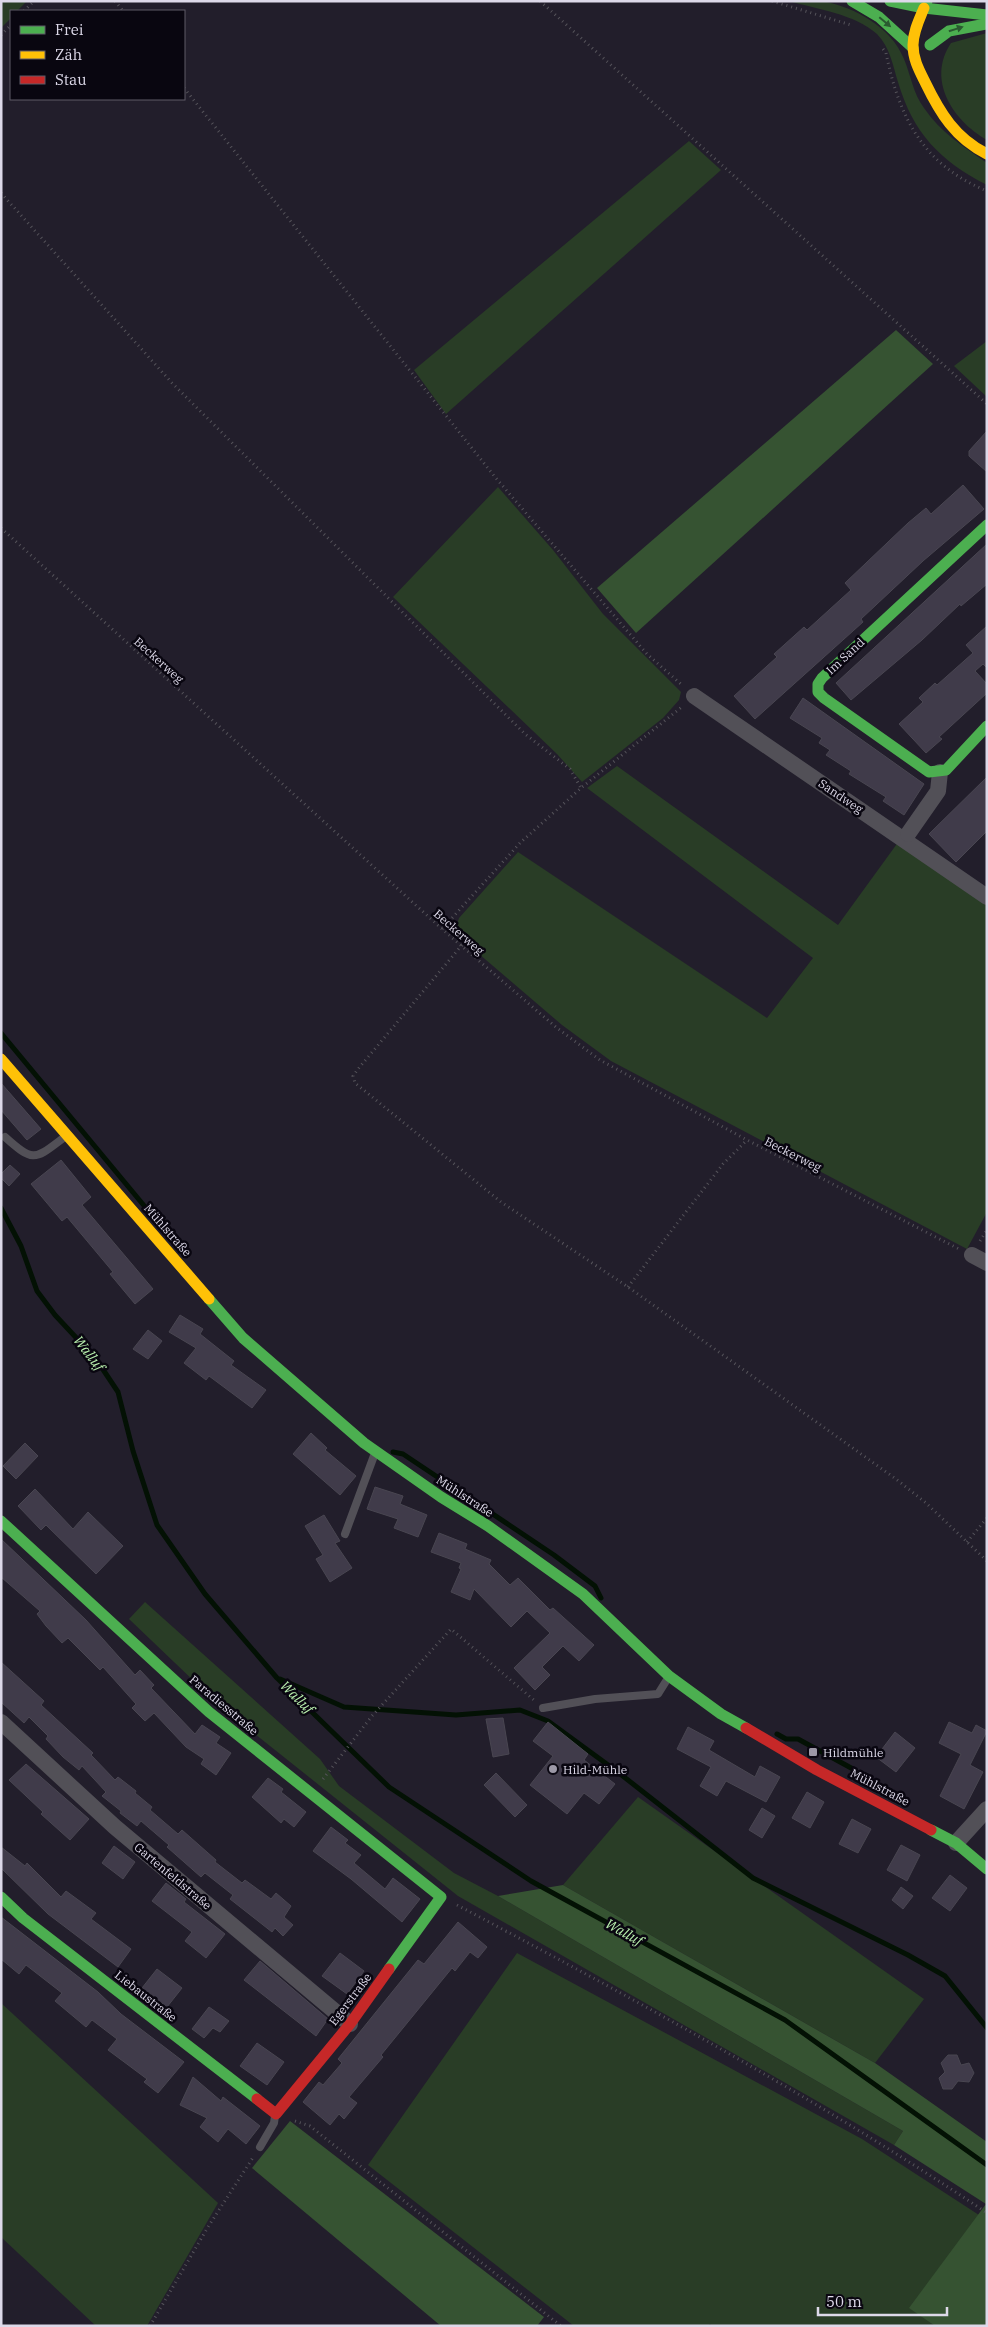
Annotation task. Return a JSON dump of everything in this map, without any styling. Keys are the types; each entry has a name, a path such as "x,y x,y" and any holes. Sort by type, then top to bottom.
{"main road":[{"path":"852,1 879,17 913,48 934,104 945,121 963,140 987,154"},
{"path":"890,1 930,5 987,15"},
{"path":"913,48 917,26 930,5"},
{"path":"926,84 934,24 930,5"},
{"path":"930,45 949,31 987,24"},
{"name":"Im Sand","path":"940,772 929,772 824,698 818,692 818,684 822,678 987,525"},
{"path":"940,772 946,770 987,726"},
{"name":"Mühlstraße","path":"1,1059 243,1338 375,1451 441,1497 488,1526 582,1594 669,1676 721,1714 817,1770 956,1843 987,1869"},
{"name":"Paradiesstraße","path":"1,1521 209,1712 441,1897"},
{"name":"Liebaustraße","path":"1,1897 23,1918 276,2114"},
{"name":"Egerstraße","path":"276,2114 350,2024 441,1897"}],"street":[{"name":"Sandweg","path":"694,696 987,897"},
{"path":"908,834 938,791 940,772"},
{"path":"972,1255 987,1263"},
{"name":"Gartenfeldstraße","path":"1,1722 115,1827 350,2024"},
{"path":"956,1843 987,1809"}],"lane":[{"path":"5,1137 22,1152 32,1156 39,1156 67,1135"},
{"path":"345,1534 375,1451"},
{"path":"543,1708 594,1699 658,1694 669,1676"},
{"path":"260,2147 274,2123 276,2114"}],"path":[{"path":"25,10 34,1"},
{"path":"540,1 987,404"},
{"path":"772,1 858,28"},
{"path":"1,35 10,26"},
{"path":"881,46 886,53 895,93 913,132 944,165 987,191"},
{"path":"185,89 495,477 647,654 694,696 661,725 581,788 520,843 442,929"},
{"path":"1,193 172,383 525,734 570,769 581,788"},
{"name":"Beckerweg","path":"1,528 442,929 557,1028 600,1060 747,1140 972,1255"},
{"path":"462,945 358,1069 353,1076 355,1084 501,1202 628,1287 896,1479 926,1503 987,1561"},
{"path":"628,1287 723,1164 747,1140"},
{"path":"967,1542 987,1518"},
{"path":"337,1761 372,1716 452,1629 543,1708"},
{"path":"441,1897 734,2057 850,2124 987,2213"},
{"path":"276,2114 310,2126 561,2326"},
{"path":"150,2326 208,2228 260,2147"}],"green space":[{"path":"4,1 27,1 18,10 10,10 10,19 1,28 1,4"},
{"path":"789,1 823,1 835,4 860,14 881,28 898,48 904,59 917,96 930,117 953,138 987,163 987,185 955,166 930,144 920,131 904,100 888,51 877,34 868,27 847,17"},
{"path":"987,33 987,140 975,132 954,111 942,85 941,71 944,57 951,43"},
{"path":"689,141 721,170 446,414 414,370"},
{"path":"896,330 933,364 636,633 597,588"},
{"path":"987,341 987,397 954,366"},
{"path":"498,487 553,550 603,614 681,692 679,700 663,718 582,782 557,754 393,597"},
{"path":"617,766 838,925 899,841 987,903 987,1212 967,1249 611,1061 562,1025 458,936 456,927 459,918 518,852 767,1018 813,958 587,788"},
{"path":"145,1602 320,1759 339,1786 454,1873 498,1896 903,2131 894,2145 458,1896 220,1706 129,1619"},
{"path":"638,1797 924,1999 875,2063 563,1885"},
{"path":"563,1885 875,2063 987,2142 987,2326 935,2326 909,2308 986,2204 894,2145 903,2131 498,1896"},
{"path":"517,1953 862,2139 979,2215 910,2308 935,2326 712,2326 710,2324 708,2326 574,2326 368,2165"},
{"path":"1,2003 218,2203 147,2326 96,2326 1,2237"},
{"path":"290,2121 544,2317 537,2326 441,2326 252,2168"}],"building":[{"path":"987,431 987,472 969,456 969,451"},
{"path":"963,485 984,509 923,561 861,619 863,622 755,719 734,696 777,657 774,654 804,627 807,630 851,590 845,583 908,523 926,508 931,514"},
{"path":"987,544 987,584 961,606 960,604 922,640 851,700 836,683"},
{"path":"987,626 987,668 983,664 975,671 987,684 987,693 939,737 942,739 926,753 899,724 923,702 919,698 935,683 937,685 973,653 966,645"},
{"path":"803,698 924,784 904,815 883,801 886,797 849,774 851,771 826,755 830,750 819,743 822,738 790,718"},
{"path":"987,777 987,831 956,862 929,834"},
{"path":"1,1083 41,1129 27,1140 1,1110"},
{"path":"61,1160 91,1197 82,1205 153,1289 135,1304 110,1274 113,1272 67,1217 62,1221 31,1184"},
{"path":"10,1165 20,1174 9,1186 1,1178 1,1174"},
{"path":"180,1315 203,1329 200,1334 234,1361 231,1365 266,1390 252,1408 209,1376 206,1380 184,1363 196,1348 169,1332"},
{"path":"148,1330 162,1341 148,1359 133,1349"},
{"path":"311,1433 327,1448 325,1450 356,1476 340,1495 293,1454"},
{"path":"25,1443 38,1456 16,1479 3,1466"},
{"path":"375,1487 403,1496 400,1504 427,1515 418,1537 394,1528 398,1519 367,1509"},
{"path":"35,1489 73,1529 88,1512 123,1546 96,1574 46,1525 41,1530 18,1506"},
{"path":"324,1515 340,1541 335,1543 352,1568 330,1582 316,1559 323,1555 305,1526"},
{"path":"439,1533 467,1544 465,1549 491,1560 489,1564 510,1585 518,1578 550,1610 553,1608 594,1645 579,1661 563,1646 542,1667 550,1675 535,1690 514,1668 550,1633 527,1611 511,1627 474,1589 470,1600 451,1592 461,1569 459,1568 461,1563 431,1552"},
{"path":"1,1539 86,1620 135,1675 140,1670 154,1685 151,1688 195,1734 202,1725 220,1737 216,1743 231,1753 216,1775 201,1764 204,1759 186,1747 154,1713 145,1721 132,1708 136,1704 103,1667 100,1670 68,1638 62,1643 37,1614 40,1611 1,1577"},
{"path":"1,1662 44,1701 41,1705 93,1753 91,1755 115,1780 118,1777 136,1791 135,1793 152,1807 150,1810 178,1834 182,1830 216,1860 215,1862 242,1883 245,1880 271,1899 276,1893 291,1906 284,1917 293,1925 283,1936 275,1928 272,1932 230,1899 233,1895 205,1873 201,1877 167,1847 169,1845 141,1821 137,1826 120,1813 121,1811 102,1796 106,1792 82,1766 79,1770 63,1757 46,1739 48,1736 29,1717 24,1723 1,1702"},
{"path":"503,1718 509,1754 493,1757 486,1719"},
{"name":"Hild-Mühle","path":"548,1722 588,1754 584,1760 615,1784 599,1804 584,1793 567,1814 530,1785 553,1756 533,1741"},
{"path":"949,1722 972,1733 976,1725 987,1731 970,1765 983,1772 964,1809 940,1796 961,1754 939,1743"},
{"path":"688,1727 714,1741 709,1750 755,1777 760,1766 780,1777 766,1802 726,1781 717,1796 700,1786 711,1767 677,1749"},
{"path":"895,1732 915,1748 896,1772 876,1757"},
{"path":"26,1764 89,1819 70,1840 41,1814 43,1812 9,1780"},
{"path":"496,1773 527,1805 515,1817 484,1785"},
{"path":"268,1778 283,1789 281,1792 306,1812 294,1827 284,1819 281,1823 252,1797"},
{"path":"807,1792 824,1802 810,1828 792,1818"},
{"path":"762,1808 775,1816 762,1838 749,1830"},
{"path":"852,1819 871,1829 858,1853 839,1844"},
{"path":"331,1827 348,1840 345,1843 361,1855 354,1863 385,1889 393,1878 420,1899 402,1922 351,1879 313,1851"},
{"path":"901,1845 920,1855 907,1881 887,1870"},
{"path":"114,1846 135,1862 123,1879 102,1863"},
{"path":"1,1847 25,1866 27,1863 61,1897 66,1891 96,1913 91,1919 131,1949 118,1967 48,1914 1,1868"},
{"path":"950,1875 967,1888 950,1911 932,1898"},
{"path":"166,1883 186,1899 184,1902 225,1934 206,1958 185,1941 192,1932 152,1901"},
{"path":"901,1887 913,1896 903,1909 892,1900"},
{"path":"1,1917 98,1992 121,2014 184,2062 158,2093 144,2082 147,2079 108,2050 117,2039 92,2020 86,2027 55,2001 62,1993 26,1965 19,1974 1,1959"},
{"path":"458,1922 487,1947 478,1958 470,1952 455,1971 452,1968 381,2055 383,2057 349,2097 357,2103 344,2119 339,2114 330,2125 303,2102 319,2082 323,2085 342,2063 338,2059 418,1960 424,1964"},
{"path":"340,1953 364,1971 347,1994 322,1976"},
{"path":"260,1961 328,2019 316,2036 244,1980"},
{"path":"157,1969 182,1988 167,2007 142,1988"},
{"path":"209,2007 229,2021 220,2032 213,2028 204,2038 192,2029"},
{"path":"257,2043 284,2062 267,2085 240,2066"},
{"path":"948,2055 957,2055 961,2065 969,2063 974,2073 969,2082 958,2081 952,2089 943,2089 939,2078 945,2072 941,2063"},
{"path":"193,2077 221,2101 223,2097 260,2126 246,2144 228,2129 218,2142 200,2127 207,2118 180,2105"}],"waterway":[{"path":"1,1033 175,1243"},
{"name":"Walluf","path":"1,1208 21,1246 37,1291 55,1315 96,1359 118,1392 133,1451 157,1525 205,1594 277,1678 389,1787 531,1881 785,2020 987,2165"},
{"path":"393,1452 403,1454 554,1555 595,1586 601,1598"},
{"name":"Walluf","path":"280,1679 344,1707 456,1715 520,1710 548,1721 619,1773 753,1878 908,1955 945,1976 987,2028"},
{"path":"777,1734 786,1739 798,1739 853,1769"}],"traffic: fast":[{"path":"852,1 879,17 913,48"},
{"path":"890,1 924,8 927,1"},
{"path":"924,8 987,15"},
{"path":"930,45 949,31 986,24"},
{"path":"987,525 822,678 818,684 818,692 824,698 929,772 946,770 987,726"},
{"path":"209,1299 243,1338 364,1443 441,1497 488,1526 583,1594 669,1676 721,1714 746,1728"},
{"path":"1,1521 209,1712 441,1897 389,1969"},
{"path":"931,1830 956,1843 987,1869"},
{"path":"1,1897 23,1918 257,2099"}],"traffic: slow":[{"path":"924,8 913,40 914,55 919,69 937,104 950,124 966,140 987,154"},
{"path":"1,1059 209,1299"}],"traffic: jam":[{"path":"746,1728 817,1770 931,1830"},
{"path":"257,2099 276,2114 350,2024 389,1969"}],"place":[{"name":"Hildmühle","path":"813,1752"},
{"name":"Hild-Mühle","path":"553,1769"}]}
